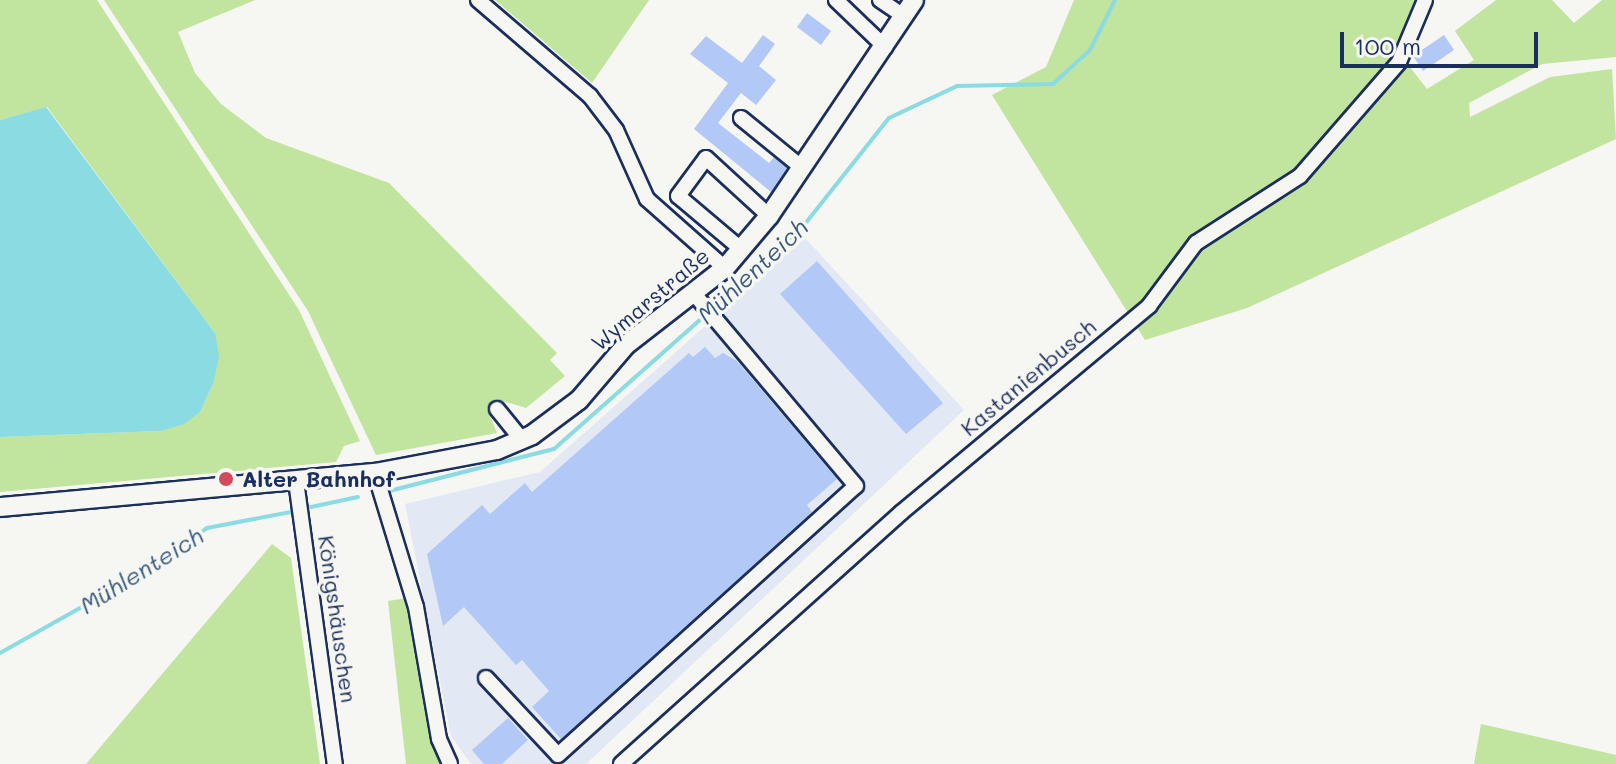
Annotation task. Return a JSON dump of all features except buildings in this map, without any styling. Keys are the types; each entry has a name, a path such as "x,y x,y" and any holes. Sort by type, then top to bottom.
{"main road":[{"name":"Wymarstraße","path":"0,507 375,473 522,440 579,400 626,345 699,300 769,216 909,8"}],"street":[{"path":"478,0 590,96 616,130 647,199 725,268"},
{"path":"836,0 885,47"},
{"path":"880,0 909,8"},
{"name":"Kastanienbusch","path":"621,764 902,512 1149,306 1196,243 1300,176 1399,62 1425,0"},
{"path":"741,118 801,167"},
{"path":"741,249 678,196 706,158 769,216"},
{"path":"486,678 558,755 856,486 699,300"},
{"path":"497,409 522,440"},
{"path":"375,473 416,607 438,732 450,764"},
{"name":"Königshäuschen","path":"296,481 335,764"}],"shaded area":[{"path":"805,238 964,410 586,764 471,764 451,736 405,504 540,472"}],"green space":[{"path":"0,0 97,0 299,310 360,441 344,446 336,462 0,492 0,437 161,431 200,412 213,384 215,333 47,107 0,120"},
{"path":"104,0 255,0 178,32 195,73 221,104 266,138 389,183 557,353 550,360 565,376 526,408 503,401 489,413 497,433 376,455 308,311"},
{"path":"495,0 649,0 592,83"},
{"path":"1074,0 1421,0 1406,62 1427,89 1474,60 1455,31 1496,0 1552,0 1574,23 1602,0 1616,0 1616,57 1542,64 1469,103 1470,117 1550,77 1612,69 1616,139 1247,308 1145,340 992,95 1046,67"},
{"path":"272,544 291,558 320,764 86,764"},
{"path":"407,598 431,733 447,764 406,764 388,601"},
{"path":"1481,724 1616,755 1616,764 1474,764"}],"water":[{"path":"46,107 215,333 219,357 213,384 200,412 184,424 161,431 0,437 0,120"}],"waterway":[{"name":"Mühlenteich","path":"389,491 554,449 797,234 889,118 957,86 1053,84 1090,50 1115,0"},
{"name":"Mühlenteich","path":"311,507 358,497"},
{"name":"Mühlenteich","path":"0,653 158,564 207,528 291,512"}],"place":[{"name":"Alter Bahnhof","path":"226,479"}]}
